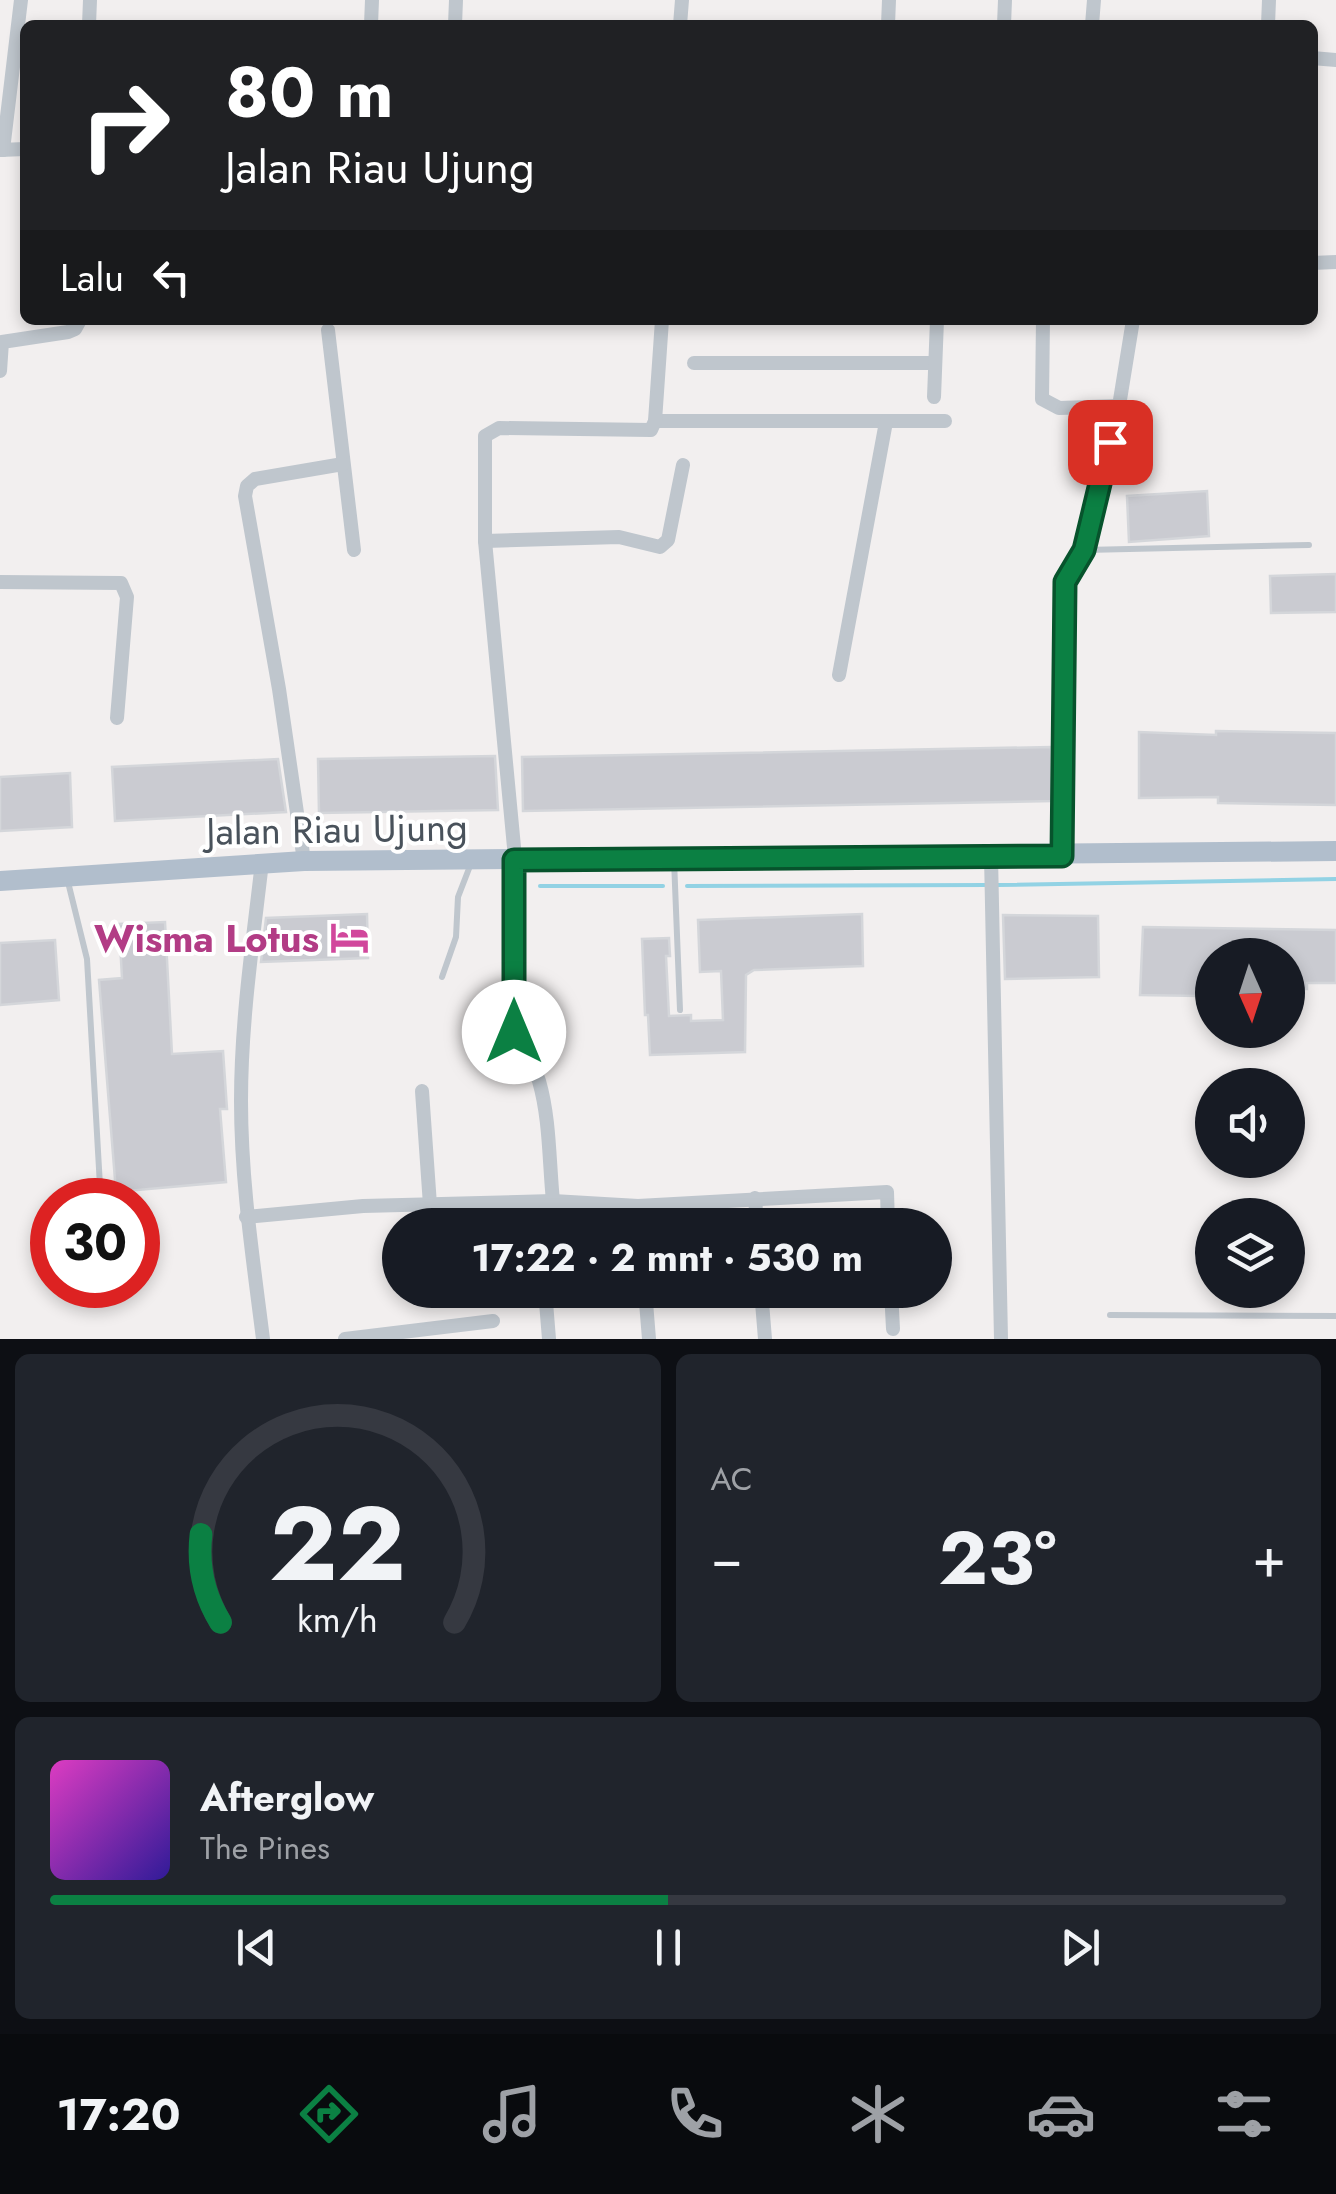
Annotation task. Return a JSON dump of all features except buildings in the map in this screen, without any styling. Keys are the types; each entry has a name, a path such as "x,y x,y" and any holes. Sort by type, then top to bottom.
{"main road":[{"name":"Jalan Riau Ujung","path":"0,881 304,861 674,858 991,862 1062,856 1336,851"}],"street":[{"path":"2,150 21,0"},
{"path":"0,371 1,342 68,332 77,325"},
{"path":"546,1208 553,1201 543,1096 534,1067 519,1047 514,1032 514,860 485,541 485,436 499,428 644,431 654,427 662,325"},
{"path":"934,398 937,325"},
{"path":"1044,325 1042,399 1059,408 1120,406"},
{"path":"1062,856 1065,582 1084,550 1120,406 1131,325"},
{"path":"328,330 354,550"},
{"path":"694,363 935,363"},
{"path":"655,420 946,421"},
{"path":"840,675 886,422"},
{"path":"304,861 280,689 245,496 247,486 255,479 343,464"},
{"path":"485,541 619,538 660,547 665,545 683,465"},
{"path":"0,582 124,586 127,598 117,718"},
{"path":"258,1338 246,1217 241,1100 244,1020 262,862"},
{"path":"991,862 1001,1339"},
{"path":"422,1091 430,1204"},
{"path":"246,1217 363,1206 553,1201 638,1206 886,1192 887,1208"},
{"path":"755,1198 756,1208"},
{"path":"546,1308 549,1339"},
{"path":"646,1308 648,1339"},
{"path":"762,1308 764,1339"},
{"path":"893,1308 894,1329"},
{"path":"345,1339 493,1321"}],"lane":[{"path":"1084,550 1309,544"},
{"path":"674,858 680,1010"},
{"path":"442,976 456,937 458,897 472,860"},
{"path":"66,876 87,959 100,1178"},
{"path":"1110,1315 1336,1316"}],"waterway":[{"path":"997,885 1336,879"},
{"path":"687,886 987,885"},
{"path":"540,886 663,886"}],"place":[{"name":"Wisma Lotus","path":"349,938"}],"route":[{"path":"514,1032 514,860 1062,856 1065,582 1084,550 1110,442"}]}
